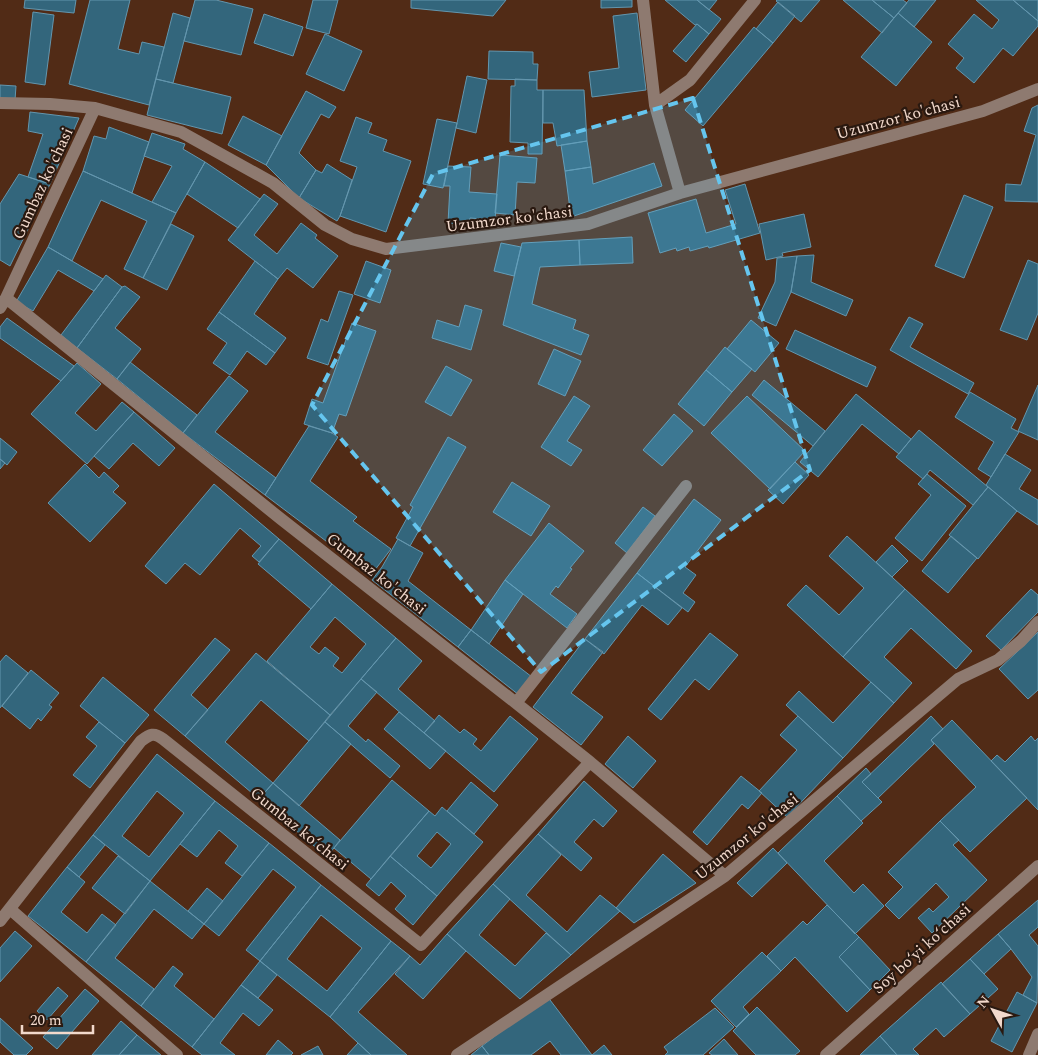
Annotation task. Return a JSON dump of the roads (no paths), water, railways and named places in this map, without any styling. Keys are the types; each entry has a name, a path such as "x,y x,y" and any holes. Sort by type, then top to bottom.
{"street":[{"path":"643,0 656,106 680,193"},
{"path":"656,106 690,80 755,0"},
{"name":"Uzumzor ko'chasi","path":"0,104 50,104 95,108 181,132 273,182 325,225 352,239 386,249 588,224 680,193 982,111 1036,88"},
{"name":"Gumbaz ko'chasi","path":"95,108 3,303 516,703 590,762 726,876"},
{"path":"516,703 686,486"},
{"name":"Uzumzor ko'chasi","path":"457,1055 726,876 958,679 998,660 1021,641 1038,622"},
{"name":"Gumbaz koʻchasi","path":"0,921 141,741 151,734 157,735 420,945 590,762"},
{"name":"Soy boʻyi koʻchasi","path":"826,1055 1038,866"},
{"path":"10,909 177,1055"},
{"path":"1029,1055 1038,1034"}]}
